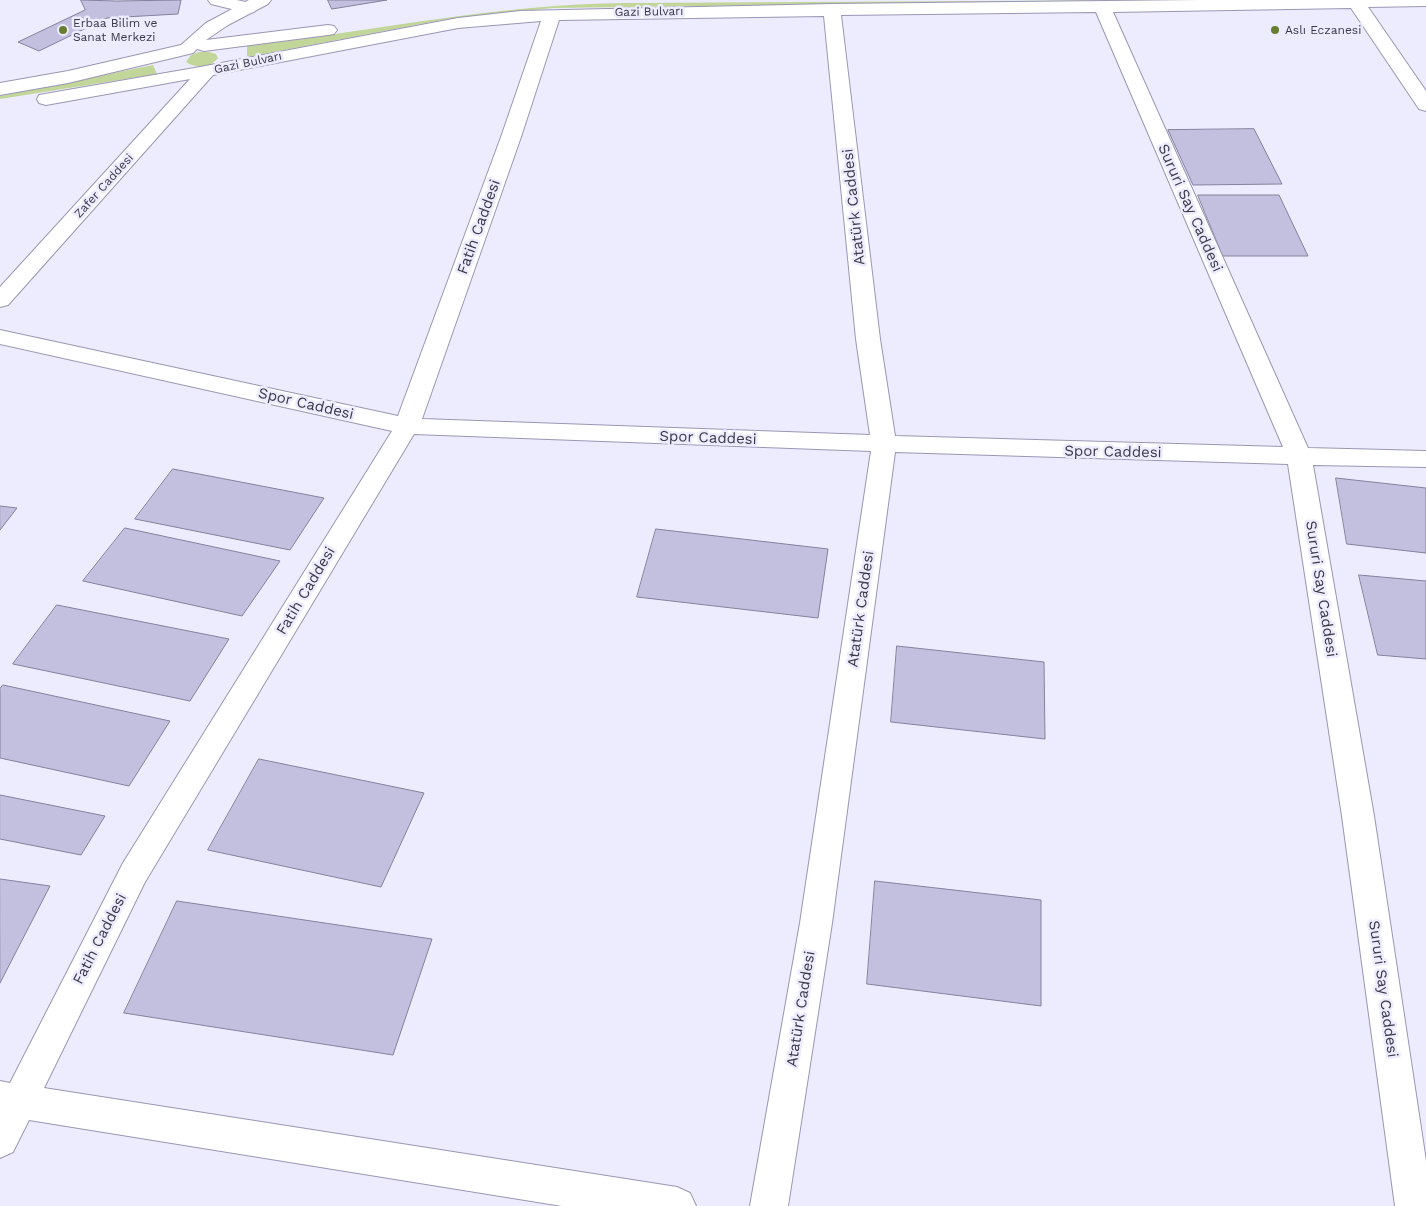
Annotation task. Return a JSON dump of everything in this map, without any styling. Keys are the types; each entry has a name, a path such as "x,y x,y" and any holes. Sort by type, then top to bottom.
{"street":[{"path":"217,0 255,4 271,26 295,34"},
{"path":"1355,1 1426,105"},
{"name":"Gazi Bulvarı","path":"0,89 84,73 196,47 233,49 295,34 535,4 832,9 1102,7 1426,1"},
{"path":"196,47 197,37 209,28 255,4"},
{"path":"233,49 255,4"},
{"name":"Gazi Bulvarı","path":"0,107 202,72 458,24 520,16 535,4"},
{"name":"Fatih Caddesi","path":"0,1140 10,1100 134,873 407,426 511,137 535,4"},
{"name":"Sururi Say Caddesi","path":"1102,7 1299,456 1358,816 1414,1206"},
{"name":"Atatürk Caddesi","path":"769,1206 816,923 884,445 868,339 832,9"},
{"name":"Gazi Bulvarı","path":"196,47 175,57 173,62 175,66 180,70 202,72 224,65 233,49"},
{"name":"Zafer Caddesi","path":"0,300 202,72"},
{"name":"Spor Caddesi","path":"0,337 407,426 884,445 1426,458"},
{"path":"10,1100 677,1206"}],"green space":[{"path":"1158,0 553,8 442,20 247,57 247,46 483,13 578,5 626,3"},
{"path":"199,52 216,54 218,58 207,66 194,66 186,62 191,55"},
{"path":"153,65 157,74 0,99 0,96"}],"building":[{"name":"Erbaa Bilim ve Sanat Merkezi","path":"81,0 181,0 178,14 107,18 39,51 18,42 85,10"},
{"path":"328,0 387,0 332,9"},
{"path":"1254,129 1282,184 1193,185 1168,130"},
{"path":"1198,195 1279,195 1308,256 1223,256"},
{"path":"173,469 324,498 290,550 135,519"},
{"path":"1336,478 1426,488 1426,553 1347,544"},
{"path":"0,506 17,508 0,530"},
{"path":"125,528 280,561 242,616 83,581"},
{"path":"656,529 828,549 818,618 637,597"},
{"path":"1359,575 1426,581 1426,659 1378,655"},
{"path":"57,605 229,639 190,701 13,664"},
{"path":"897,646 1044,662 1045,739 891,722"},
{"path":"3,685 170,721 129,786 0,758 0,689"},
{"path":"259,759 424,793 381,887 208,850"},
{"path":"0,795 105,816 81,855 0,839"},
{"path":"0,879 50,886 0,983"},
{"path":"875,881 1041,900 1041,1006 867,984"},
{"path":"177,901 432,939 393,1055 124,1013"}],"place":[{"name":"Erbaa Bilim ve Sanat Merkezi","path":"63,30"},
{"name":"Aslı Eczanesi","path":"1275,30"}]}
